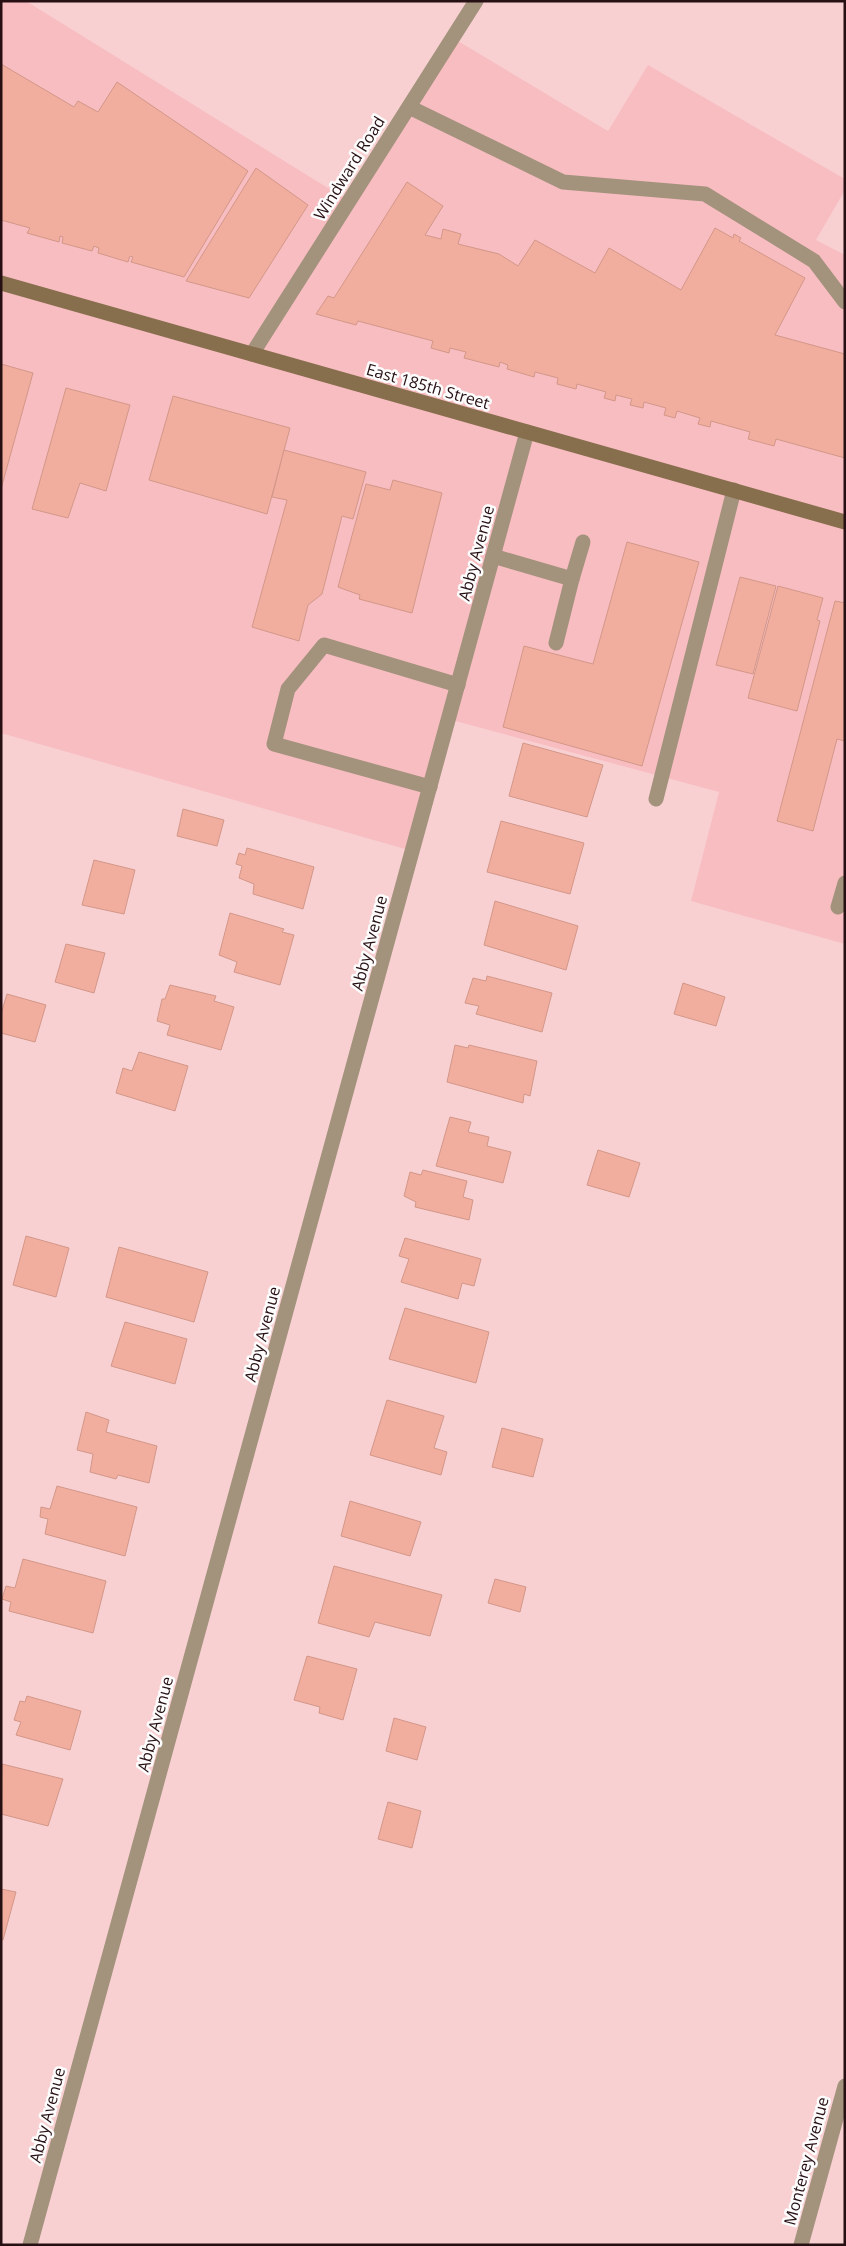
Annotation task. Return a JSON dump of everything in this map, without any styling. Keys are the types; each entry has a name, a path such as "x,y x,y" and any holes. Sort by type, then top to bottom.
{"street":[{"name":"Windward Road","path":"252,354 476,1"},
{"path":"409,107 563,182 705,194 814,260 845,302"},
{"name":"East 185th Street","path":"1,283 845,522"},
{"name":"Abby Avenue","path":"30,2245 527,432"},
{"path":"656,799 734,490"},
{"path":"556,643 583,542"},
{"path":"493,556 572,579"},
{"path":"430,787 274,744 288,689 324,646 458,685"},
{"path":"838,907 845,884"},
{"name":"Monterey Avenue","path":"801,2245 845,2086"}],"shaded area":[{"path":"1,1 26,1 349,201 453,38 608,131 648,65 845,179 845,190 816,240 845,255 845,944 691,901 719,792 448,719 412,851 1,733"}],"building":[{"path":"1,64 74,107 78,101 98,112 117,82 248,171 184,277 131,262 133,257 130,256 128,262 98,253 99,248 94,246 92,251 62,243 63,237 60,236 59,242 27,233 30,228 1,220"},
{"path":"256,168 308,205 249,298 186,281"},
{"path":"407,182 443,206 425,235 441,239 443,229 461,234 458,244 499,254 518,266 535,240 595,273 609,248 681,290 715,228 733,238 734,234 741,238 739,241 805,278 775,335 845,354 845,458 776,439 774,446 748,439 750,432 711,421 710,427 698,424 700,418 677,411 675,418 664,415 666,408 644,402 643,408 630,405 632,399 616,395 615,401 604,398 606,392 577,384 576,389 557,384 558,378 535,372 534,377 507,369 508,365 500,362 499,367 464,358 466,352 450,348 449,353 431,348 433,341 358,321 356,325 316,314 328,296 334,298"},
{"path":"1,364 33,373 1,489"},
{"path":"66,388 130,405 106,491 80,483 68,518 32,509"},
{"path":"173,396 290,428 267,514 149,480"},
{"path":"284,450 366,472 353,519 342,516 322,594 308,605 299,641 252,627 287,500 272,497"},
{"path":"393,480 442,493 412,613 359,599 360,595 338,587 366,484 390,490"},
{"path":"627,542 699,562 642,766 503,727 524,646 593,664"},
{"path":"740,577 776,586 753,674 716,665"},
{"path":"778,586 823,598 817,620 820,621 797,711 748,698"},
{"path":"835,601 845,603 845,741 837,739 813,831 777,821"},
{"path":"523,743 603,765 587,817 509,796"},
{"path":"183,809 224,820 217,846 177,836"},
{"path":"501,821 584,843 570,894 487,872"},
{"path":"247,848 314,867 303,909 253,894 254,884 239,878 242,866 236,864 239,853 245,855"},
{"path":"94,860 135,870 124,914 82,905"},
{"path":"495,901 578,926 566,970 484,945"},
{"path":"230,913 284,929 282,932 294,935 280,985 234,972 237,962 219,955"},
{"path":"66,944 105,953 94,993 55,982"},
{"path":"487,976 552,993 542,1032 476,1014 479,1006 465,1003 473,978 486,981"},
{"path":"683,983 725,997 716,1026 674,1014"},
{"path":"170,985 216,996 214,1001 234,1007 221,1050 167,1035 170,1025 157,1021 162,999 165,999"},
{"path":"7,994 46,1005 35,1042 1,1033 1,1014"},
{"path":"455,1045 468,1048 469,1045 537,1061 530,1096 524,1094 523,1103 447,1082"},
{"path":"139,1052 188,1066 175,1111 116,1093 123,1068 132,1071"},
{"path":"450,1117 471,1122 468,1132 489,1137 487,1146 511,1152 503,1183 436,1166"},
{"path":"598,1150 640,1163 629,1197 587,1185"},
{"path":"423,1170 467,1181 463,1197 473,1200 469,1220 415,1207 416,1202 404,1196 410,1172 421,1175"},
{"path":"26,1236 69,1248 56,1297 13,1285"},
{"path":"405,1238 481,1259 474,1286 462,1283 458,1299 401,1282 409,1259 399,1256"},
{"path":"119,1247 208,1272 194,1322 106,1297"},
{"path":"405,1308 489,1332 476,1383 389,1359"},
{"path":"125,1322 187,1339 175,1384 111,1366"},
{"path":"387,1400 444,1416 434,1448 447,1452 441,1475 370,1455"},
{"path":"86,1412 109,1420 106,1432 157,1446 149,1483 118,1475 116,1479 90,1472 93,1454 77,1450"},
{"path":"502,1428 543,1439 533,1477 492,1467"},
{"path":"57,1486 137,1507 125,1556 45,1534 48,1519 40,1517 41,1507 50,1509"},
{"path":"350,1501 421,1522 410,1556 341,1536"},
{"path":"23,1559 106,1581 93,1633 9,1611 11,1602 2,1599 6,1586 15,1588"},
{"path":"334,1566 442,1595 430,1636 375,1622 369,1637 318,1623"},
{"path":"495,1579 526,1587 520,1612 488,1603"},
{"path":"307,1656 357,1669 343,1720 319,1713 320,1707 294,1700"},
{"path":"27,1696 81,1711 70,1750 16,1735 21,1722 14,1720 20,1701 25,1702"},
{"path":"394,1718 426,1727 417,1760 386,1751"},
{"path":"2,1764 63,1779 48,1826 1,1814"},
{"path":"388,1802 421,1811 412,1848 378,1839"},
{"path":"1,1889 16,1892 3,1940 1,1940"}]}
